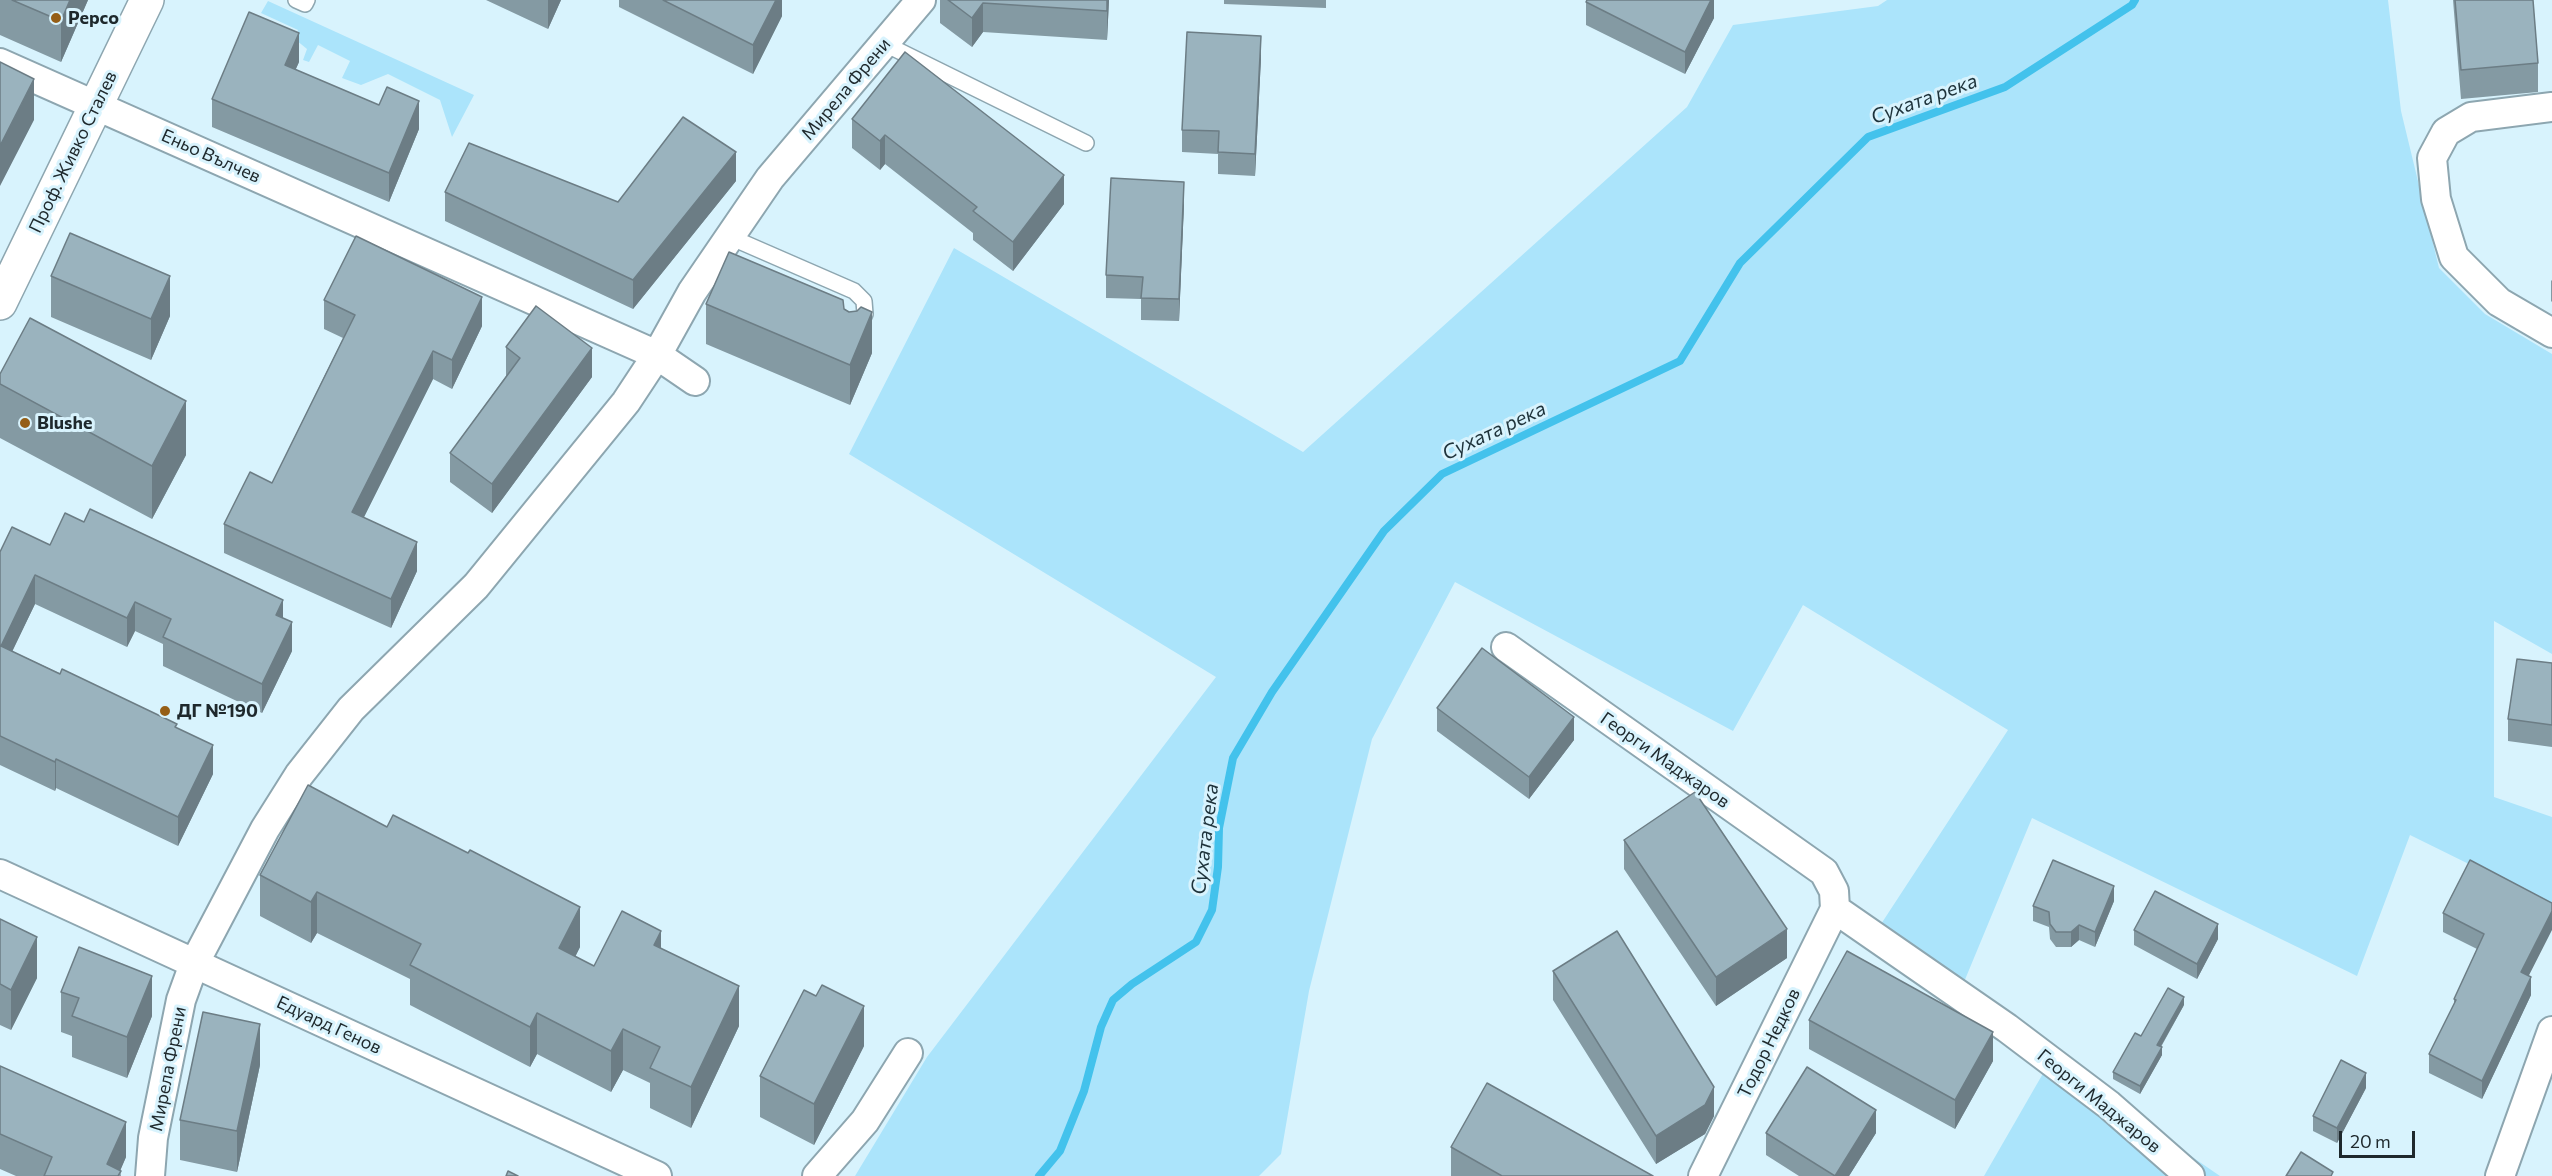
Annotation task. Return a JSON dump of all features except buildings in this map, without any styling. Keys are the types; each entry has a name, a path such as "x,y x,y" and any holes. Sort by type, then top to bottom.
{"street":[{"name":"Проф. Живко Сталев","path":"0,303 147,0"},
{"name":"Мирела Френи","path":"150,1176 153,1138 181,1000 194,964 265,829 299,775 351,709 476,586 626,402 657,355 692,292 770,178 921,0"},
{"name":"Еньо Вълчев","path":"0,63 657,355 694,381"},
{"path":"2552,107 2471,117 2446,132 2432,158 2436,199 2454,257 2499,302 2552,333"},
{"name":"Георги Маджаров","path":"1506,647 1824,872 1834,891 1834,909 2007,1028 2109,1105 2190,1176"},
{"name":"Едуард Генов","path":"0,874 657,1176"},
{"name":"Тодор Недков","path":"1703,1176 1834,909"},
{"path":"2500,1176 2552,1031"},
{"path":"818,1176 865,1121 908,1053"}],"lane":[{"path":"296,0 304,4 307,0"},
{"path":"885,44 1086,143"},
{"path":"730,237 854,291 864,301 865,314 852,344"}],"shaded area":[{"path":"1887,0 2388,0 2401,111 2439,268 2485,314 2552,354 2552,654 2494,621 2494,797 2552,817 2552,905 2410,835 2357,976 2032,818 1964,982 2131,1115 2220,1176 1984,1176 2045,1070 1866,947 2008,730 1803,605 1733,731 1455,582 1372,739 1309,991 1281,1154 1259,1176 855,1176 927,1057 1216,677 849,454 954,248 1303,452 1687,107 1733,25 1878,6"},
{"path":"268,1 474,95 452,137 440,100 388,74 361,85 342,78 350,61 318,45 309,62 303,60 307,49 296,40 298,30 261,13"}],"waterway":[{"name":"Сухата река","path":"1039,1176 1060,1151 1084,1091 1101,1027 1113,1000 1132,984 1196,942 1212,910 1218,867 1219,828 1233,758 1272,692 1384,531 1442,474 1680,361 1740,263 1868,137 2005,87 2132,5 2135,0"}],"place":[{"name":"Pepco","path":"56,18"},
{"name":"Blushe","path":"25,423"},
{"name":"ДГ №190","path":"165,711"}]}
